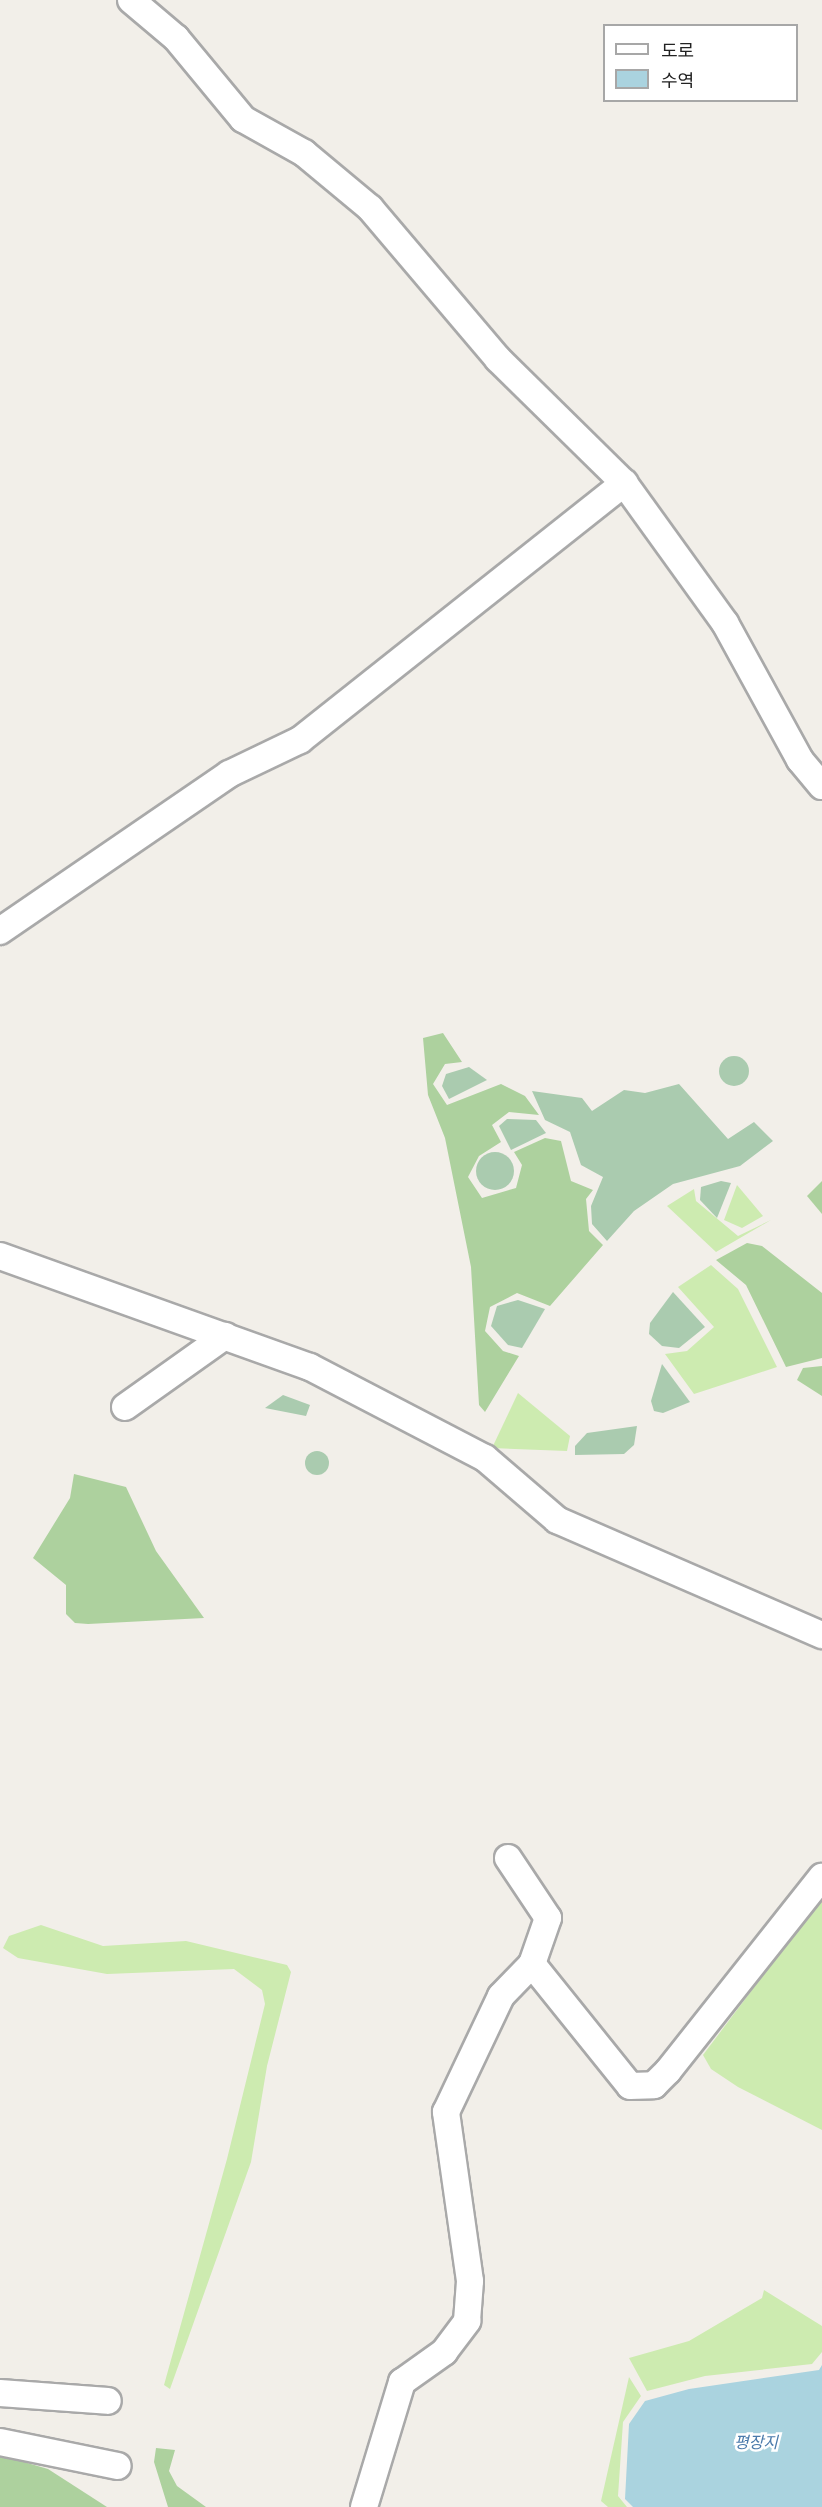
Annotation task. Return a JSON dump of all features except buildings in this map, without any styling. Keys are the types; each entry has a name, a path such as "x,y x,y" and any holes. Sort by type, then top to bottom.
{"street":[{"path":"131,0 176,38 243,119 304,153 370,208 498,359 624,483 725,623 800,760 822,786"},
{"path":"0,931 229,774 300,740 624,483"},
{"path":"0,1256 310,1366 485,1458 557,1520 822,1635"},
{"path":"125,1407 225,1336"},
{"path":"364,2507 402,2382 444,2352 467,2321 470,2282 446,2112 501,1996 532,1964 548,1918 508,1858"},
{"path":"532,1964 630,2086 654,2085 728,2002 822,1877"},
{"path":"0,2393 108,2401"},
{"path":"0,2442 118,2466"}],"green space":[{"path":"443,1033 462,1062 445,1064 433,1084 447,1105 501,1084 525,1096 539,1115 509,1112 492,1125 501,1142 479,1156 468,1177 482,1198 516,1188 522,1165 514,1152 545,1138 561,1141 571,1181 593,1190 586,1199 589,1231 603,1245 550,1306 517,1293 490,1307 485,1331 503,1351 519,1356 485,1412 479,1405 471,1267 445,1138 428,1095 423,1038"},
{"path":"734,1056 745,1060 749,1071 745,1082 734,1086 723,1082 719,1071 723,1060"},
{"path":"469,1067 487,1080 449,1099 442,1086 446,1074"},
{"path":"679,1084 728,1139 754,1122 773,1141 740,1166 673,1184 634,1211 607,1241 592,1224 591,1206 603,1177 581,1165 570,1132 545,1120 532,1091 582,1098 592,1111 624,1090 645,1093"},
{"path":"507,1119 536,1120 546,1133 511,1150 499,1126"},
{"path":"495,1152 502,1153 508,1158 513,1164 513,1178 508,1184 502,1189 495,1190 488,1189 482,1184 477,1178 476,1171 477,1164 482,1158 488,1153"},
{"path":"721,1181 731,1183 717,1218 700,1200 701,1187"},
{"path":"822,1181 822,1214 807,1196"},
{"path":"737,1185 763,1216 742,1228 724,1220"},
{"path":"694,1189 696,1201 738,1236 771,1220 716,1252 667,1206"},
{"path":"747,1243 762,1246 822,1293 822,1358 786,1367 746,1285 716,1260"},
{"path":"711,1265 738,1289 777,1367 694,1394 665,1354 687,1351 714,1327 678,1287"},
{"path":"673,1292 705,1327 679,1348 662,1346 649,1334 650,1323"},
{"path":"518,1300 545,1309 522,1348 508,1345 491,1326 497,1306"},
{"path":"662,1364 690,1402 663,1413 654,1411 651,1401"},
{"path":"822,1366 822,1396 797,1380 803,1368"},
{"path":"518,1393 570,1436 567,1451 492,1448"},
{"path":"283,1395 310,1405 306,1416 265,1408"},
{"path":"637,1426 634,1445 624,1454 575,1455 575,1446 587,1433"},
{"path":"317,1451 322,1452 328,1458 328,1468 322,1474 317,1475 312,1474 306,1468 305,1463 306,1458 312,1452"},
{"path":"74,1474 126,1487 156,1551 204,1618 88,1624 75,1623 66,1614 66,1585 33,1558 70,1498"},
{"path":"822,1897 822,2130 738,2087 711,2069 703,2055"},
{"path":"41,1925 103,1946 186,1941 287,1965 291,1972 267,2066 251,2162 170,2389 164,2385 227,2159 265,2004 262,1990 234,1969 107,1974 18,1958 3,1948 9,1936"},
{"path":"764,2290 822,2326 822,2352 812,2364 705,2376 647,2391 629,2358 689,2341 762,2298"},
{"path":"629,2377 641,2396 623,2422 618,2496 627,2507 608,2507 601,2501"},
{"path":"156,2448 175,2450 169,2471 177,2486 206,2507 168,2507 154,2462"},
{"path":"0,2455 48,2469 107,2507 0,2507"}],"water":[{"name":"평장지","path":"822,2365 822,2507 633,2507 625,2499 629,2424 645,2401 689,2389 819,2370"}]}
